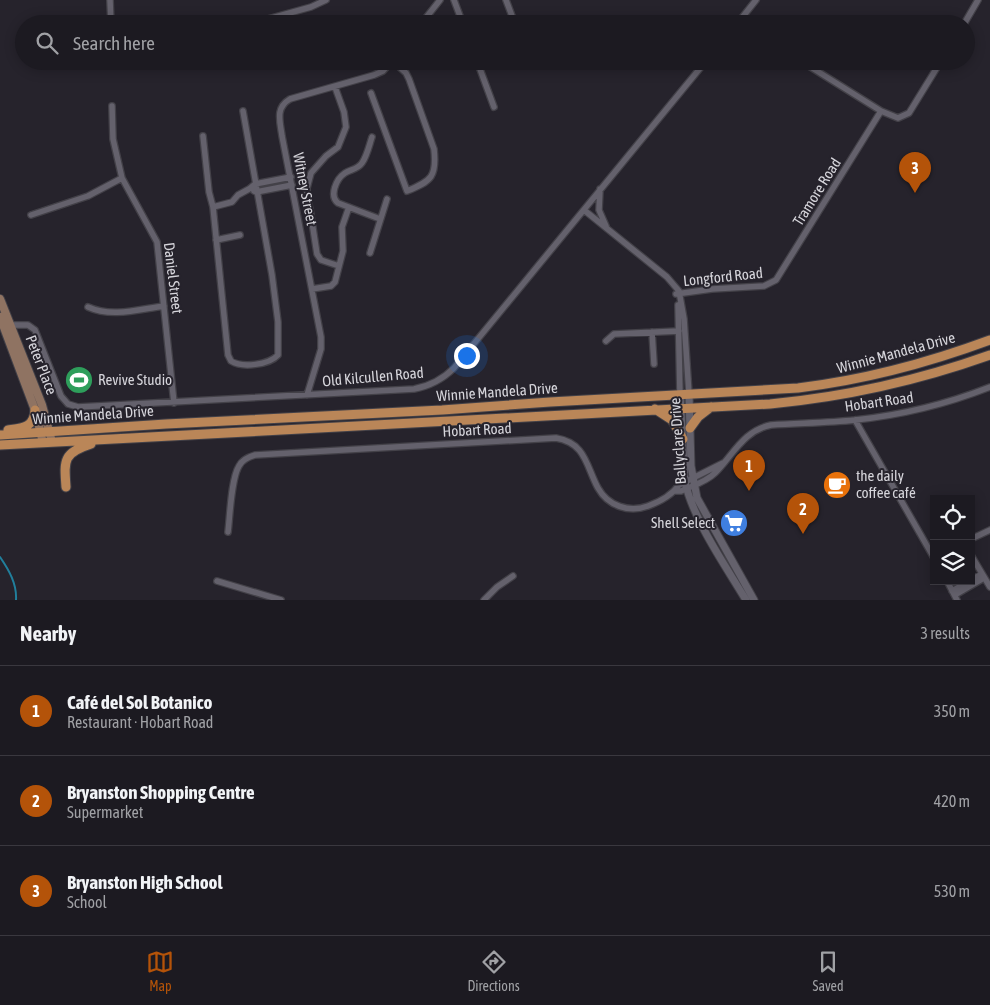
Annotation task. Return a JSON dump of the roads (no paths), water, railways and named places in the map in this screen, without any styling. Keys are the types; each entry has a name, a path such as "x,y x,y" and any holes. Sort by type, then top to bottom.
{"main road":[{"name":"Peter Place","path":"0,299 35,410 46,432"},
{"name":"Peter Place","path":"0,317 7,325 48,442"},
{"name":"Winnie Mandela Drive","path":"0,433 442,410 798,388 832,384 915,364 990,340"},
{"name":"Winnie Mandela Drive","path":"0,445 786,402 836,395 950,368 990,355"},
{"path":"690,428 698,417 711,407"},
{"path":"655,409 672,420 683,440"},
{"path":"0,433 28,426 33,420 35,410"},
{"path":"66,487 64,466 71,452 100,440"}],"street":[{"path":"110,0 111,15"},
{"path":"282,15 311,7 326,0"},
{"path":"428,15 440,0"},
{"path":"454,0 460,15"},
{"path":"506,0 512,15"},
{"path":"744,15 756,0"},
{"path":"969,15 978,0"},
{"name":"Witney Street","path":"308,395 321,344 279,118 281,107 290,100 374,75 384,70"},
{"path":"371,94 407,191 425,184 432,174 434,149 409,79 403,70"},
{"path":"480,70 494,107"},
{"name":"Old Kilcullen Road","path":"7,325 28,325 35,330 61,396 72,406 83,408 414,389 436,383 454,368 699,70"},
{"path":"815,70 881,111 898,118 906,115 935,70"},
{"path":"335,87 344,112 346,127 338,147 326,156 311,173 307,198 318,256 322,260 339,266"},
{"name":"Daniel Street","path":"112,106 113,139 122,178 157,242 174,403"},
{"name":"Tramore Road","path":"772,283 780,275 881,111"},
{"path":"203,136 209,192 213,207 228,354 231,361 235,364 265,363 275,359 278,355 276,306 243,112"},
{"path":"372,137 360,165 355,169 345,172 335,187 333,195 335,201 380,219"},
{"path":"213,207 232,202 238,194 250,189 255,184 291,176"},
{"path":"31,215 88,196 122,178"},
{"path":"250,189 256,192 292,184"},
{"path":"600,190 599,210 608,229"},
{"path":"370,253 387,199"},
{"path":"312,290 333,284 343,251 342,227 349,207"},
{"path":"584,210 661,273 678,294"},
{"path":"216,240 240,235"},
{"name":"Longford Road","path":"678,294 712,289 760,287 772,283"},
{"name":"Ballyclare Drive","path":"678,294 679,331 685,395"},
{"name":"Ballyclare Drive","path":"678,294 685,395 683,440 686,486 700,521 746,600"},
{"path":"88,308 109,313 164,306"},
{"path":"606,341 614,334 679,331"},
{"path":"652,332 654,364"},
{"name":"Hobart Road","path":"228,532 234,479 238,467 250,456 556,438 566,441 580,450 587,460 598,488 604,497 615,505 630,509 642,508 653,505 675,491 681,491 723,463 744,438 762,426 855,420 931,407 990,387"},
{"name":"Ballyclare Drive","path":"685,408 690,428 693,482 703,509 754,600"},
{"path":"855,420 930,551"},
{"path":"975,537 990,530"},
{"path":"975,562 990,588"},
{"path":"484,600 513,576"},
{"path":"975,579 983,576"},
{"path":"955,595 983,576"},
{"path":"217,581 281,600"},
{"path":"955,595 966,585"}],"waterway":[{"path":"0,557 12,577 16,600"}],"place":[{"name":"Bryanston High School","path":"915,193"},
{"name":"Revive Studio","path":"79,380"},
{"name":"the daily coffee café","path":"837,485"},
{"name":"Café del Sol Botanico","path":"749,491"},
{"name":"Shell Select","path":"734,523"},
{"name":"Bryanston Shopping Centre","path":"803,534"}]}
